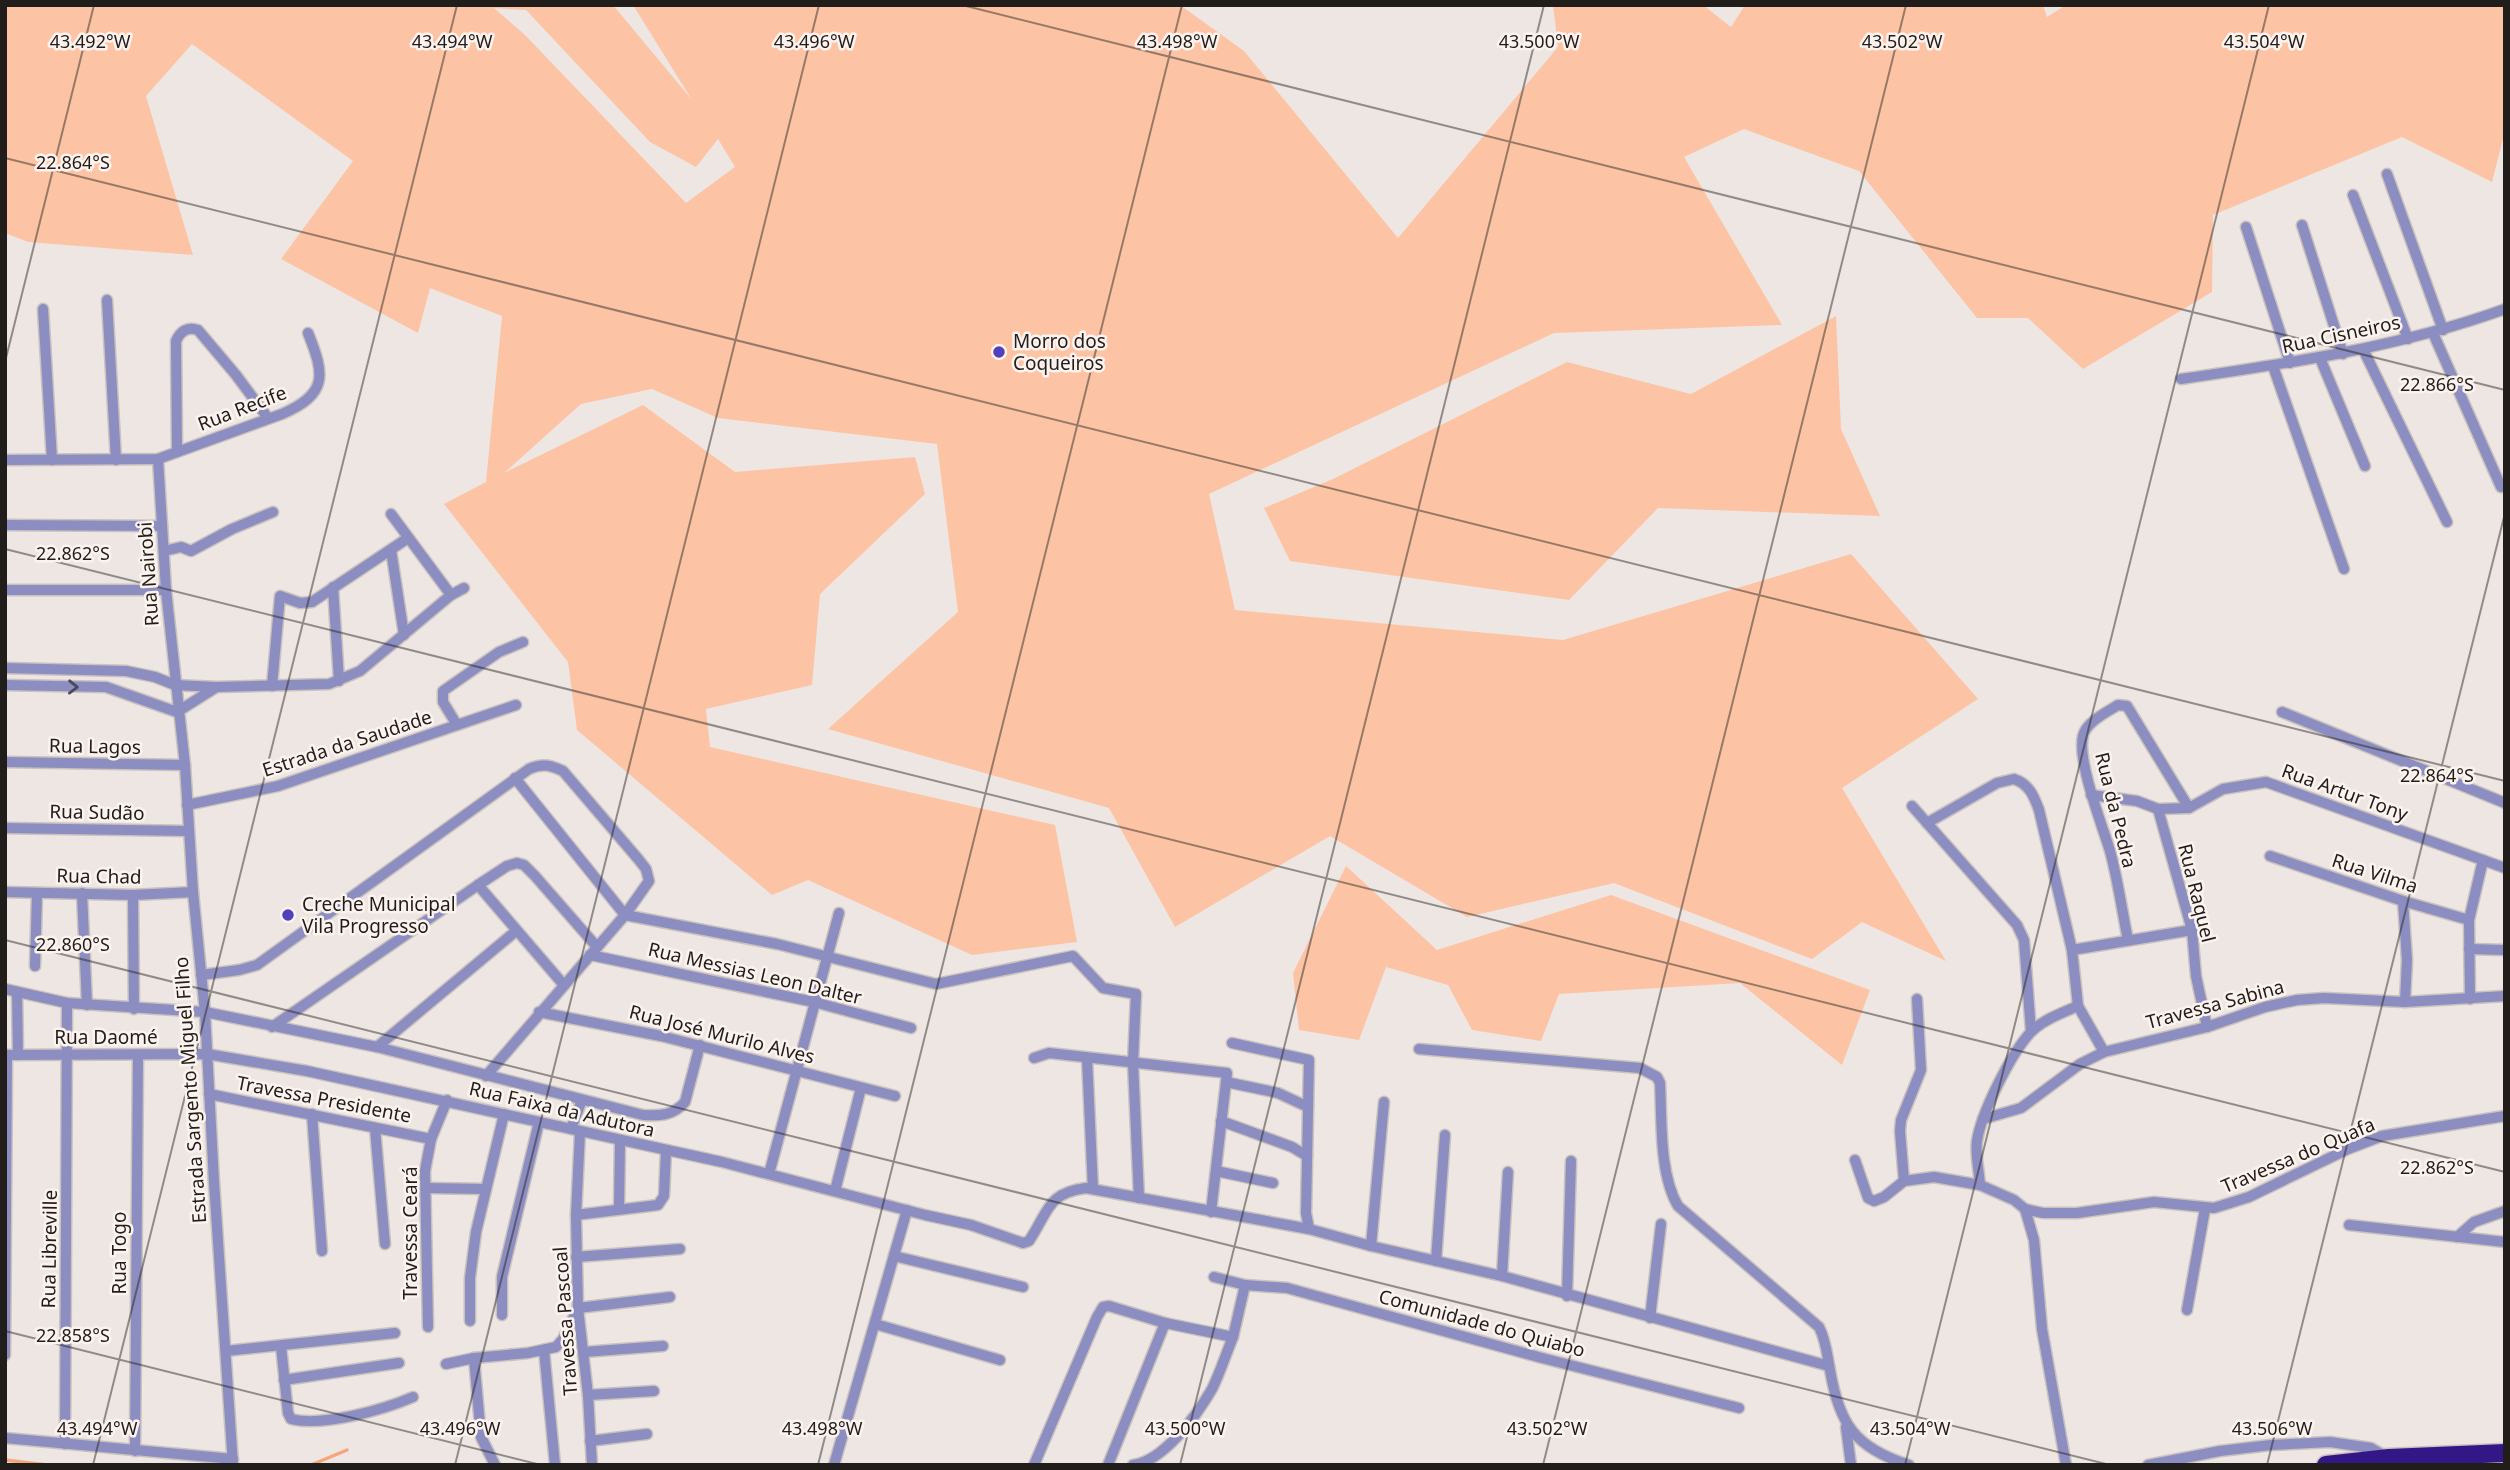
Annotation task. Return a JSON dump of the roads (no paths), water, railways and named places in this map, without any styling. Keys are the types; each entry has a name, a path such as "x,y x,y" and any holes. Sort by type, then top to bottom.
{"highway":[{"path":"2326,1465 2389,1458 2505,1453"}],"street":[{"path":"2387,174 2438,332 2501,487"},
{"path":"2353,195 2408,339"},
{"path":"2302,225 2343,354"},
{"path":"2246,227 2290,363"},
{"path":"107,300 116,460"},
{"path":"43,309 52,460"},
{"name":"Rua Cisneiros","path":"2182,379 2343,354 2438,332 2505,309"},
{"path":"177,452 176,341 179,334 187,329 198,330 213,346 268,418"},
{"name":"Rua Recife","path":"5,460 158,459 298,407 319,384 319,364 308,333"},
{"path":"2362,349 2447,522"},
{"path":"2320,358 2365,467"},
{"path":"2273,366 2344,569"},
{"name":"Rua Nairobi","path":"158,459 175,685"},
{"path":"164,551 181,547 191,551 232,529 273,512"},
{"path":"391,514 451,595"},
{"path":"5,525 162,526"},
{"path":"272,686 280,596 306,604 408,538"},
{"path":"391,550 404,635"},
{"path":"333,587 339,681"},
{"path":"5,668 126,671 175,685 216,687 329,684 360,671 451,595 464,588"},
{"path":"5,590 166,590"},
{"path":"457,725 443,702 443,691 499,652 523,642"},
{"path":"5,685 106,687 177,712 216,687"},
{"name":"Estrada Sargento Miguel Filho","path":"175,685 185,765 193,892 205,1012 233,1462"},
{"name":"Estrada da Saudade","path":"187,805 278,786 516,705"},
{"name":"Rua da Pedra","path":"2128,940 2115,870 2091,795 2082,747 2083,736 2094,722 2118,705 2127,706 2189,808"},
{"path":"2282,712 2505,803"},
{"name":"Rua Lagos","path":"5,762 185,765"},
{"path":"201,975 257,965 515,778 541,765 552,766 562,771 639,860 646,869 649,881 625,915 486,1076"},
{"path":"515,778 625,915 729,934 936,984 1073,956 1103,988 1136,994 1133,1063 1139,1198"},
{"path":"1927,823 1997,783 2014,779 2027,786 2035,797 2039,810 2072,950 2078,1006 2104,1052"},
{"name":"Rua Artur Tony","path":"2091,795 2137,801 2158,808 2189,808 2223,789 2266,782 2505,868"},
{"path":"1912,806 2017,925 2024,940 2031,1031"},
{"name":"Rua Raquel","path":"2158,808 2192,930 2196,976 2207,1027"},
{"name":"Rua Sudão","path":"5,828 189,831"},
{"name":"Rua Vilma","path":"2270,856 2403,901 2469,920"},
{"path":"2470,999 2469,920 2483,860"},
{"path":"272,1027 478,885 507,866 517,863 524,865 535,876 593,951"},
{"path":"478,885 563,984"},
{"name":"Rua Chad","path":"5,892 134,895 193,892"},
{"path":"36,966 37,893"},
{"path":"82,893 87,1005"},
{"path":"134,895 134,1009"},
{"path":"2403,901 2407,960 2405,1002"},
{"path":"769,1174 839,914"},
{"path":"2072,950 2192,930"},
{"path":"377,1047 516,931"},
{"path":"2469,949 2505,950"},
{"name":"Rua Messias Leon Dalter","path":"593,951 814,1002 911,1028"},
{"name":"Rua Faixa da Adutora","path":"5,989 67,1003 205,1012 377,1047 643,1115 669,1114 685,1102 700,1045"},
{"path":"5,1355 10,1055 17,992"},
{"name":"Travessa Sabina","path":"1983,1119 2021,1108 2080,1064 2104,1052 2207,1027 2265,1007 2324,998 2405,1002 2505,996"},
{"path":"1904,1181 1900,1131 1921,1070 1917,999"},
{"name":"Rua Libreville","path":"65,1444 67,1003"},
{"path":"1980,1185 1976,1147 1983,1119 2005,1073 2031,1031 2078,1006"},
{"name":"Rua José Murilo Alves","path":"539,1012 700,1045 895,1096"},
{"path":"1232,1043 1309,1060 1306,1213 1309,1229"},
{"path":"1419,1049 1640,1068 1657,1077 1660,1083 1668,1185 1678,1206 1819,1327 1823,1335 1838,1410 1846,1425 1861,1442 1878,1453 1909,1465"},
{"path":"1034,1058 1049,1053 1227,1073 1211,1212"},
{"name":"Rua Faixa da Adutora","path":"207,1054 307,1071 447,1100 769,1174 971,1225 1023,1243 1029,1241 1056,1197 1067,1190 1093,1189"},
{"name":"Rua Daomé","path":"10,1055 207,1054"},
{"name":"Rua Togo","path":"135,1451 138,1055"},
{"path":"1087,1058 1093,1189 1309,1229 1371,1247 1502,1276 1829,1366"},
{"path":"1226,1082 1278,1093 1308,1107"},
{"path":"835,1191 862,1088"},
{"name":"Travessa Presidente","path":"209,1094 431,1139"},
{"name":"Travessa Ceará","path":"428,1327 426,1164 431,1139 447,1100"},
{"name":"Travessa Pascoal","path":"582,1100 575,1130 576,1257 592,1465"},
{"path":"1371,1247 1384,1102"},
{"path":"312,1114 322,1251"},
{"path":"470,1321 472,1258 504,1114"},
{"name":"Travessa do Quafa","path":"1855,1160 1870,1200 1877,1201 1904,1181 1934,1177 1980,1185 2014,1200 2025,1209 2043,1213 2077,1213 2154,1202 2205,1209 2223,1207 2249,1197 2348,1149 2382,1136 2505,1116"},
{"path":"1222,1121 1292,1147 1307,1156"},
{"path":"502,1315 502,1277 539,1122"},
{"path":"375,1128 385,1244"},
{"path":"1436,1261 1445,1135"},
{"path":"619,1209 620,1141"},
{"path":"576,1215 658,1205 664,1196 666,1151"},
{"path":"1567,1296 1571,1161"},
{"path":"1216,1171 1273,1183"},
{"path":"1502,1276 1508,1172"},
{"path":"426,1188 486,1189"},
{"path":"2025,1209 2034,1240 2042,1329 2066,1465"},
{"path":"2187,1310 2205,1209"},
{"path":"834,1465 907,1210"},
{"path":"2457,1237 2474,1222 2505,1211"},
{"path":"1650,1318 1661,1224"},
{"path":"2349,1225 2505,1242"},
{"path":"576,1257 680,1249"},
{"path":"894,1256 1023,1287"},
{"name":"Comunidade do Quiabo","path":"1214,1277 1245,1285 1300,1292 1542,1358 1740,1408"},
{"path":"1133,1465 1158,1454 1187,1423 1212,1389 1233,1337 1245,1285"},
{"path":"446,1364 556,1347 563,1339 578,1308 670,1297"},
{"path":"1034,1465 1103,1307 1109,1306 1165,1323 1233,1337"},
{"path":"1108,1465 1165,1323"},
{"path":"875,1324 1000,1360"},
{"path":"226,1351 395,1333"},
{"path":"281,1346 288,1413 291,1419 356,1415 391,1407 412,1397"},
{"path":"584,1352 663,1346"},
{"path":"544,1350 555,1465"},
{"path":"474,1358 481,1437 495,1465"},
{"path":"284,1380 399,1363"},
{"path":"588,1395 654,1391"},
{"path":"1846,1425 1851,1465"},
{"path":"590,1441 647,1434"},
{"path":"5,1438 233,1462"},
{"path":"2148,1465 2245,1448 2330,1442 2371,1448 2389,1458"}],"waterway":[{"path":"311,1465 347,1450"},
{"path":"5,1460 47,1465"}],"place":[{"name":"Morro dos Coqueiros","path":"999,352"},
{"name":"Creche Municipal Vila Progresso","path":"288,915"}]}
